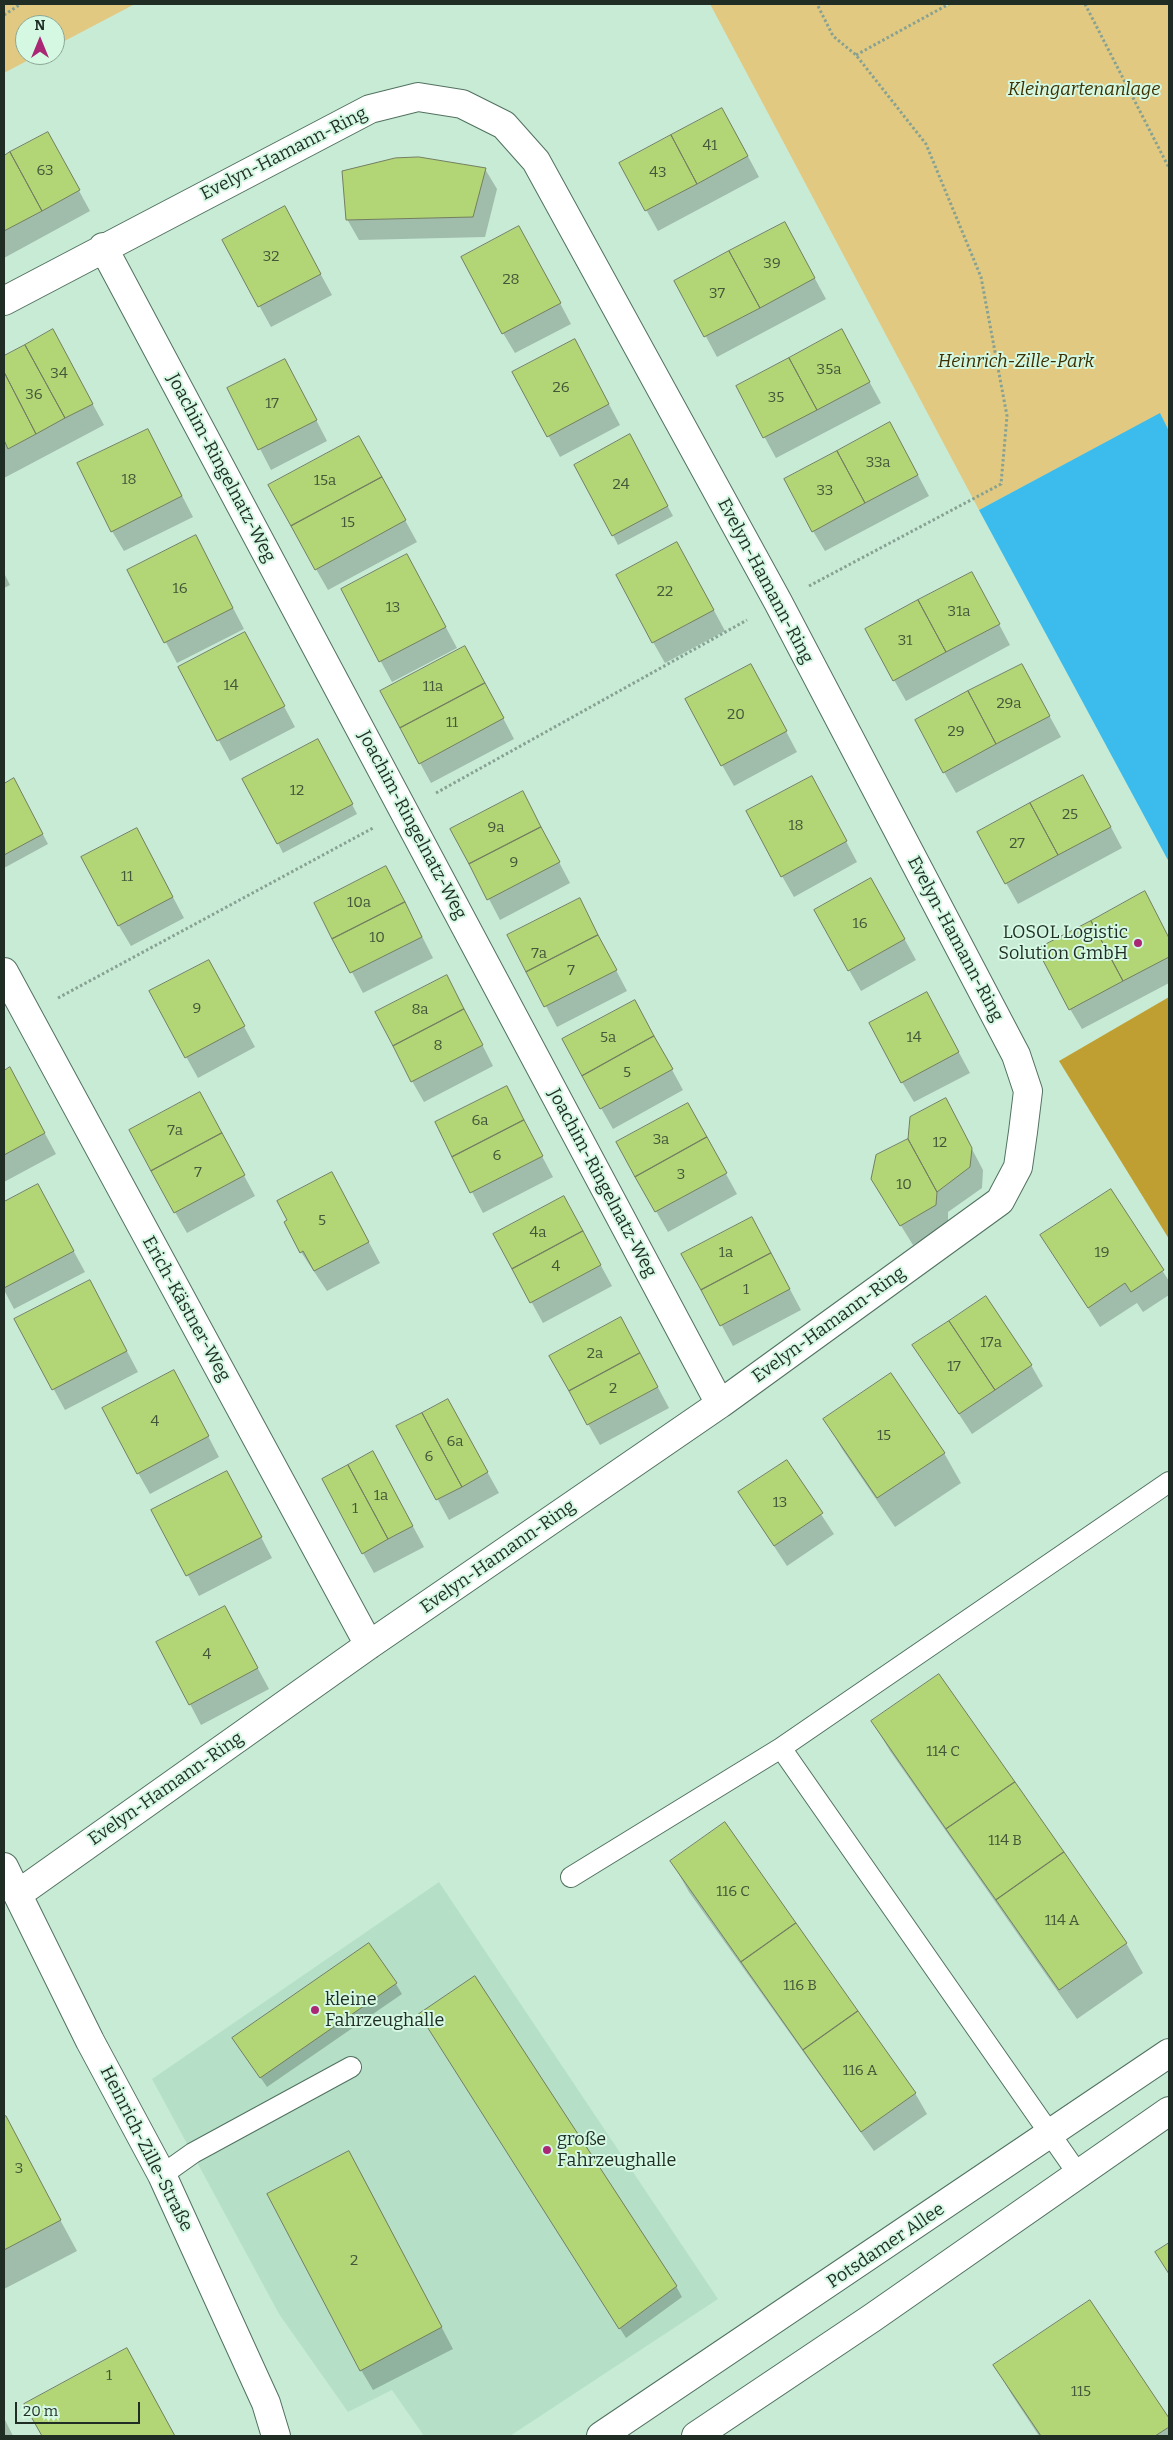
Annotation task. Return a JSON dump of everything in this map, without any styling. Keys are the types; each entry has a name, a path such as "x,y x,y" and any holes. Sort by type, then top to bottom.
{"street":[{"name":"Evelyn-Hamann-Ring","path":"4,301 103,247 370,109 418,97 462,104 504,125 536,161 778,602 1016,1055 1028,1091 1018,1167 1000,1201 720,1404 369,1645 18,1894"},
{"name":"Joachim-Ringelnatz-Weg","path":"103,247 720,1404"},
{"name":"Erich-Kästner-Weg","path":"4,972 369,1645"},
{"name":"Heinrich-Zille-Straße","path":"4,1867 90,2040 162,2175 266,2402 276,2436"},
{"name":"Potsdamer Allee","path":"601,2436 1169,2054"},
{"path":"696,2436 872,2318 1169,2111"}],"lane":[{"path":"571,1877 781,1748 1169,1482"},
{"path":"781,1748 1078,2174"},
{"path":"162,2175 193,2153 350,2067"}],"path":[{"path":"4,15 21,4"},
{"path":"26,1015 404,811 778,602 1001,484 1007,416 980,277 926,144 856,55 833,36 817,4"},
{"path":"856,55 950,4"},
{"path":"1085,4 1169,168"}],"shaded area":[{"path":"1169,997 1169,1239 1059,1061"},
{"path":"439,1882 718,2299 510,2436 424,2436 392,2390 348,2412 279,2314 152,2079"}],"green space":[{"path":"4,4 135,4 65,41 65,15 15,15 15,65 19,65 4,73"},
{"name":"Heinrich-Zille-Park","path":"710,4 942,4 944,7 952,4 1169,4 1169,431 1160,414 979,510"}],"water":[{"path":"1160,413 1169,431 1169,862 979,510"}],"building":[{"path":"722,108 748,156 697,184 671,135"},
{"path":"48,132 80,190 42,211 10,152"},
{"path":"671,135 697,184 645,211 619,163"},
{"path":"10,152 42,211 4,231 4,156"},
{"path":"419,157 486,168 473,217 346,220 342,171 395,158"},
{"path":"285,206 321,274 258,307 222,240"},
{"path":"785,222 815,278 760,308 729,251"},
{"path":"519,226 561,303 502,334 461,257"},
{"path":"729,251 760,308 704,337 674,281"},
{"path":"53,329 93,404 65,418 25,345"},
{"path":"842,329 870,382 817,410 789,358"},
{"path":"575,339 609,404 547,437 512,372"},
{"path":"25,345 65,418 36,434 4,372 4,356"},
{"path":"789,358 817,410 763,438 736,386"},
{"path":"285,359 317,420 258,450 227,388"},
{"path":"4,372 36,434 8,449 4,440"},
{"path":"890,422 918,475 865,503 837,451"},
{"path":"148,429 182,496 111,532 77,463"},
{"path":"630,434 668,506 612,536 574,465"},
{"path":"359,436 382,477 291,526 268,485"},
{"path":"837,451 865,503 812,532 784,479"},
{"path":"382,477 406,520 315,570 291,526"},
{"path":"196,535 233,608 164,643 127,570"},
{"path":"677,542 714,610 652,643 616,575"},
{"path":"407,554 446,627 379,662 341,589"},
{"path":"972,572 1000,624 946,652 918,600"},
{"path":"918,600 946,652 893,681 865,629"},
{"path":"245,632 285,706 217,741 178,667"},
{"path":"465,646 485,683 400,728 380,691"},
{"path":"751,664 787,731 721,766 685,699"},
{"path":"1022,664 1050,716 996,744 968,691"},
{"path":"485,683 504,718 419,764 400,728"},
{"path":"968,691 996,744 943,773 915,720"},
{"path":"318,739 353,804 277,844 242,779"},
{"path":"1083,775 1111,827 1058,855 1030,803"},
{"path":"812,776 847,841 781,877 746,811"},
{"path":"14,778 43,834 4,855 4,784"},
{"path":"523,791 541,827 469,864 450,829"},
{"path":"1030,803 1058,855 1005,884 977,832"},
{"path":"541,827 560,862 487,900 469,864"},
{"path":"137,828 173,897 118,926 81,857"},
{"path":"386,866 405,902 332,939 314,903"},
{"path":"871,878 905,939 848,971 814,910"},
{"path":"1145,891 1169,938 1169,957 1123,981 1091,921"},
{"path":"580,898 598,935 526,972 507,935"},
{"path":"405,902 422,937 350,973 332,939"},
{"path":"1091,921 1123,981 1069,1010 1037,949"},
{"path":"598,935 617,970 544,1007 526,972"},
{"path":"209,960 245,1026 185,1058 149,991"},
{"path":"447,975 464,1009 393,1046 375,1012"},
{"path":"927,992 959,1052 901,1083 869,1023"},
{"path":"635,1000 654,1036 582,1076 562,1039"},
{"path":"464,1009 483,1045 411,1082 393,1046"},
{"path":"654,1036 673,1069 600,1109 582,1076"},
{"path":"10,1067 45,1133 4,1155 4,1071"},
{"path":"507,1086 524,1120 452,1157 435,1122"},
{"path":"200,1092 222,1133 151,1171 129,1130"},
{"path":"946,1098 972,1148 970,1167 937,1192 908,1139 910,1117"},
{"path":"688,1103 707,1137 635,1177 616,1142"},
{"path":"524,1120 543,1156 470,1193 452,1157"},
{"path":"222,1133 245,1175 174,1213 151,1171"},
{"path":"707,1137 727,1173 655,1212 635,1177"},
{"path":"908,1139 937,1192 936,1205 900,1226 871,1179 876,1155"},
{"path":"332,1172 369,1242 314,1271 303,1251 300,1253 284,1222 287,1220 277,1201"},
{"path":"38,1184 74,1251 4,1288 4,1202"},
{"path":"1111,1189 1164,1270 1131,1292 1125,1283 1088,1308 1040,1235"},
{"path":"564,1196 583,1231 512,1269 493,1234"},
{"path":"752,1217 771,1253 701,1290 681,1254"},
{"path":"583,1231 601,1265 530,1303 512,1269"},
{"path":"771,1253 790,1289 720,1326 701,1290"},
{"path":"90,1280 127,1351 52,1390 14,1319"},
{"path":"986,1296 1032,1365 995,1390 949,1321"},
{"path":"621,1317 640,1353 569,1391 549,1356"},
{"path":"949,1321 995,1390 959,1414 912,1345"},
{"path":"640,1353 658,1387 587,1425 569,1391"},
{"path":"174,1370 209,1436 137,1474 102,1408"},
{"path":"891,1373 945,1453 877,1498 823,1419"},
{"path":"448,1399 488,1472 462,1487 422,1413"},
{"path":"422,1413 462,1487 436,1500 396,1426"},
{"path":"373,1451 413,1526 388,1539 348,1465"},
{"path":"787,1460 823,1513 774,1546 738,1492"},
{"path":"348,1465 388,1539 362,1554 322,1479"},
{"path":"227,1471 262,1537 186,1576 151,1510"},
{"path":"225,1606 258,1668 189,1705 156,1642"},
{"path":"939,1674 1015,1782 946,1829 871,1721"},
{"path":"1015,1782 1064,1852 996,1900 946,1829"},
{"path":"725,1822 796,1923 741,1962 670,1861"},
{"path":"1064,1852 1127,1943 1059,1990 996,1900"},
{"path":"796,1923 858,2011 803,2050 741,1962"},
{"name":"kleine Fahrzeughalle","path":"369,1943 397,1983 260,2078 232,2038"},
{"name":"große Fahrzeughalle","path":"475,1976 677,2286 619,2329 419,2014"},
{"path":"858,2011 916,2093 861,2132 803,2050"},
{"path":"6,2116 61,2220 4,2250 4,2117"},
{"path":"349,2151 442,2327 360,2371 267,2194"},
{"path":"1169,2243 1169,2274 1155,2252"},
{"path":"1090,2300 1169,2418 1169,2427 1155,2436 1041,2436 993,2365"},
{"path":"127,2348 175,2436 42,2436 24,2404"}],"place":[{"name":"LOSOL Logistic Solution GmbH","path":"1138,943"},
{"name":"kleine Fahrzeughalle","path":"315,2010"},
{"name":"große Fahrzeughalle","path":"547,2150"}],"park label":[{"name":"Kleingartenanlage","path":"1084,90"}]}
